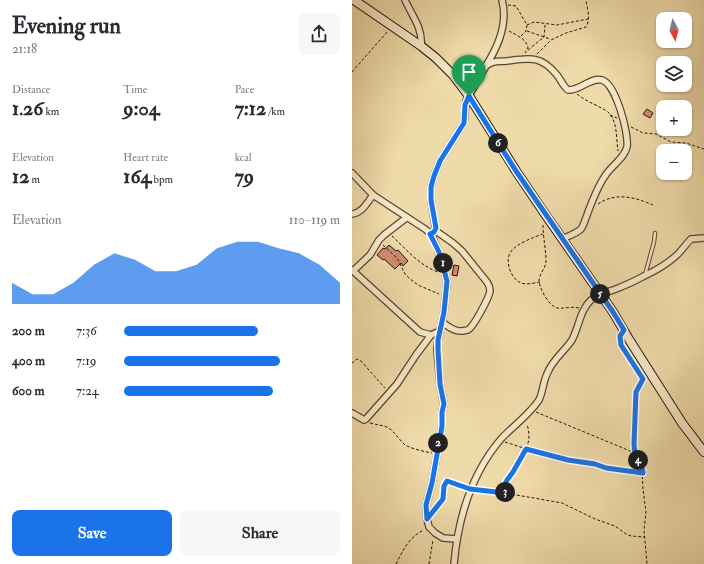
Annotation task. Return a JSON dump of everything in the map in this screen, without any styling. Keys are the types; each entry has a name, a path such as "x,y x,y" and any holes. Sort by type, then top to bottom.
{"street":[{"path":"354,0 421,46 453,75 469,96 545,214 613,312 678,417 704,452"},
{"path":"405,0 421,33 421,46"},
{"path":"456,539 443,538 435,533 430,527 427,519 426,505 432,483 436,452 442,426 442,412 444,404 438,366 438,340 446,296 446,275 433,232 431,187 440,161 464,123 465,105 469,96 496,50 500,40 503,27 503,3"},
{"path":"486,66 496,61 534,59 545,63 552,69 568,90 573,90 595,80 602,80 606,82 616,100 624,123 627,147 620,159 605,176 585,223 580,230 562,239"},
{"path":"352,173 373,195 406,218 453,243 462,251 487,282 490,288 490,293 473,324 468,330 457,331 442,322"},
{"path":"352,214 356,214 361,210 373,195"},
{"path":"406,218 379,240 370,255 353,272 420,332 431,336"},
{"path":"454,564 456,539 470,489 483,464 500,440 531,410 542,393 547,374 553,363 571,341 584,309 591,300 600,294 616,289 645,276 678,254 691,239 704,238"},
{"path":"352,413 360,419 366,419 390,393 403,376 416,354 431,336 440,331"}],"lane":[{"path":"645,276 655,233"}],"path":[{"path":"534,59 551,40 566,33 586,27 588,24 588,19 586,0"},
{"path":"503,3 516,6 527,25 526,31 519,37"},
{"path":"527,25 534,22 557,25 588,19"},
{"path":"517,60 544,37 545,24"},
{"path":"352,72 393,26"},
{"path":"503,27 528,44 527,51"},
{"path":"526,31 551,40"},
{"path":"573,90 590,103 605,110 610,115 616,132 620,159"},
{"path":"624,123 643,133 656,134 671,142 686,143 704,149"},
{"path":"597,204 625,196 633,197 653,205"},
{"path":"545,214 543,225 546,262 540,279 544,294 553,306 558,308 570,306 584,309"},
{"path":"388,232 428,268 446,275"},
{"path":"540,282 520,283 512,275 508,263 510,253 513,250 530,239 544,234"},
{"path":"379,240 397,258 405,274 410,279 418,285 446,296"},
{"path":"624,330 620,336 621,345 643,379 638,387 636,397 634,444 635,454 642,467 643,473 643,489 646,512 646,564"},
{"path":"352,363 357,359 361,361 390,393"},
{"path":"531,410 635,454"},
{"path":"505,493 505,484 526,449 530,438 524,416"},
{"path":"366,419 371,423 388,428 400,438 405,445 426,452 436,452"},
{"path":"500,440 526,449 568,460 595,464 606,468 643,473"},
{"path":"427,519 443,499 445,482 449,481 458,486 470,489 505,493 562,503 615,526 626,534 645,537"},
{"path":"396,564 405,546 412,538 430,527"},
{"path":"429,564 435,533"}],"building":[{"path":"647,109 653,113 650,118 643,114"},
{"path":"389,245 396,251 398,250 408,261 403,266 401,263 395,269 377,255 383,248 385,249"},
{"path":"454,265 459,266 457,276 452,275"}],"route":[{"path":"469,96 516,171 624,330 620,336 621,345 643,379 636,392 634,444 635,454 642,467 643,473 606,468 595,464 568,460 526,449 505,484 505,493 470,489 447,481 445,482 444,486 443,499 427,519 426,505 432,483 436,452 442,426 442,412 444,404 438,366 438,340 444,312 447,281 439,252 430,234 436,231 431,200 431,187 440,161 464,123 465,105 469,96"}]}
